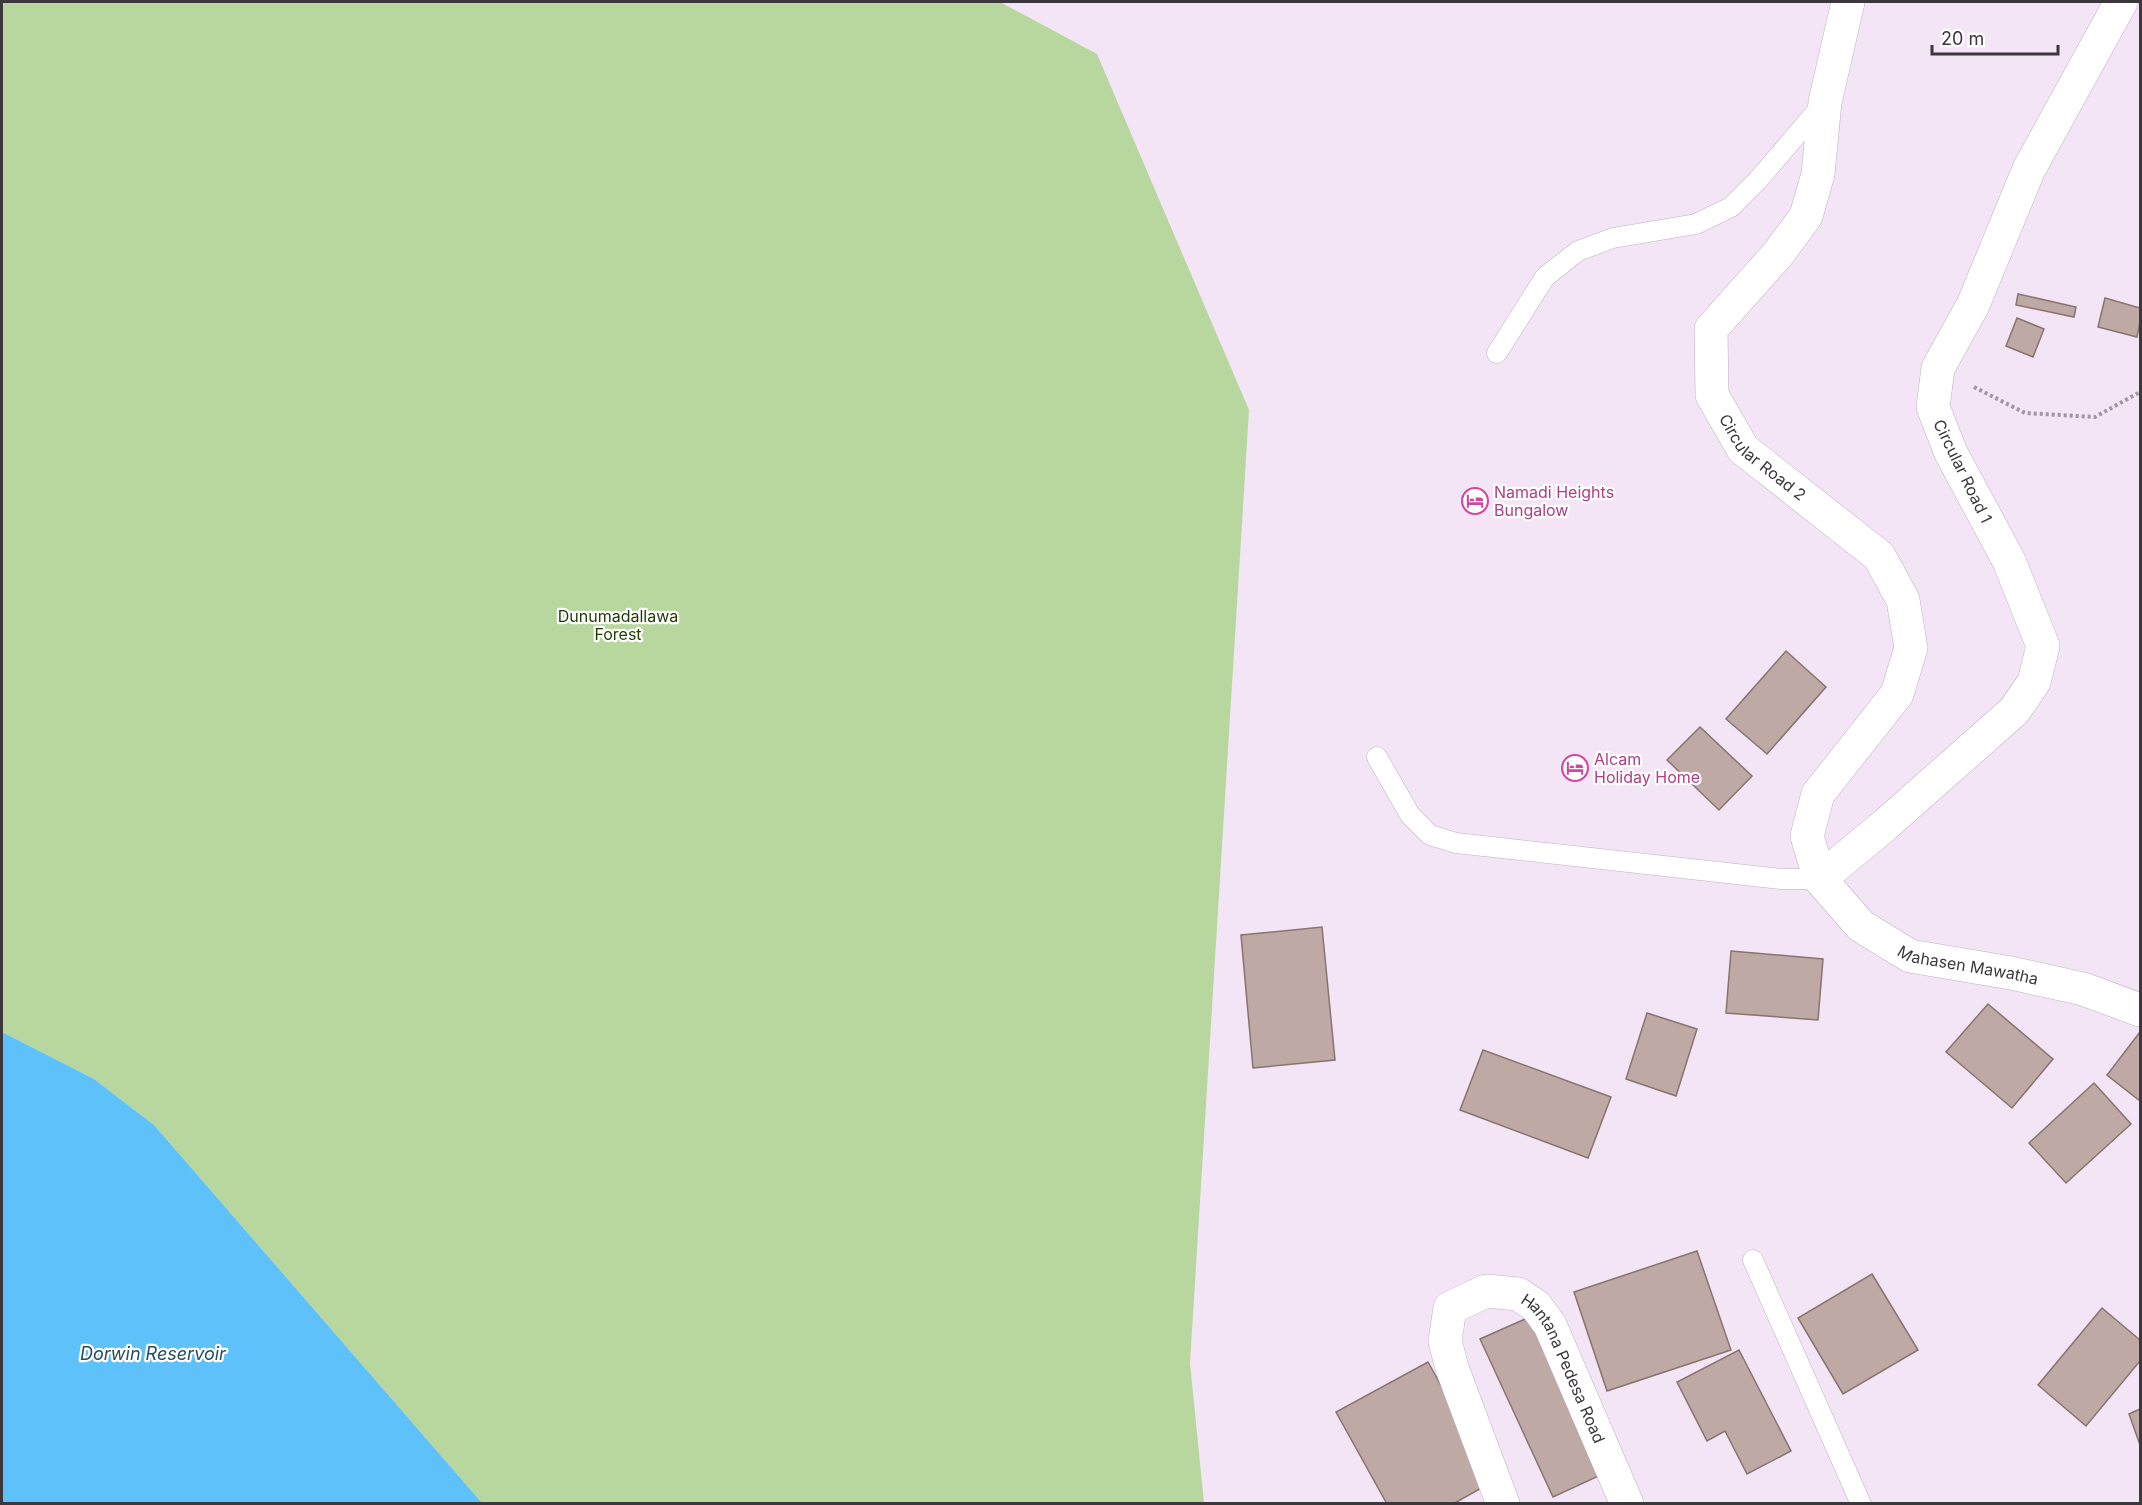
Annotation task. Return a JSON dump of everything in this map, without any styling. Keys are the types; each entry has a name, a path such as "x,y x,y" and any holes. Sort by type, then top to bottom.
{"street":[{"name":"Circular Road 2","path":"1820,879 1807,836 1818,794 1897,694 1911,648 1903,600 1879,556 1743,449 1713,394 1711,329 1778,254 1806,216 1818,174 1825,102 1848,2"},
{"name":"Circular Road 1","path":"1820,879 2014,711 2034,682 2043,646 2009,561 1951,453 1933,407 1938,368 1973,305 2029,169 2121,2"},
{"name":"Mahasen Mawatha","path":"1820,879 1861,926 1910,956 2011,973 2083,989 2140,1010"},
{"name":"Hantana Pedesa Road","path":"1503,1503 1452,1368 1445,1341 1450,1308 1486,1291 1518,1294 1536,1306 1550,1324 1627,1503"}],"lane":[{"path":"1497,353 1545,277 1578,251 1612,238 1696,224 1731,207 1758,180 1825,102"},
{"path":"1377,758 1410,815 1430,835 1456,843 1781,879 1820,879"},
{"path":"1753,1260 1861,1503"}],"path":[{"path":"1938,368 2025,413 2095,417 2140,392"}],"green space":[{"name":"Dunumadallawa Forest","path":"2,2 1000,2 1097,54 1249,410 1190,1363 1204,1503 482,1503 154,1125 94,1079 2,1032"}],"water":[{"name":"Dorwin Reservoir","path":"2,1032 94,1079 154,1125 482,1503 2,1503"}],"building":[{"path":"2018,294 2076,307 2074,317 2016,305"},
{"path":"2105,298 2140,308 2137,337 2098,327"},
{"path":"2017,318 2044,329 2033,357 2006,346"},
{"path":"1786,651 1826,687 1767,754 1726,719"},
{"path":"1700,727 1752,776 1719,810 1667,760"},
{"path":"1322,927 1335,1060 1253,1068 1241,935"},
{"path":"1731,951 1823,959 1818,1020 1726,1013"},
{"path":"1988,1004 2053,1059 2012,1108 1946,1052"},
{"path":"1647,1013 1697,1029 1676,1096 1626,1079"},
{"path":"2140,1032 2140,1101 2107,1075"},
{"path":"1483,1050 1611,1097 1588,1158 1460,1110"},
{"path":"2094,1083 2131,1124 2066,1183 2029,1143"},
{"path":"1697,1251 1731,1350 1607,1391 1574,1292"},
{"path":"1872,1274 1918,1350 1843,1394 1798,1318"},
{"path":"2102,1308 2140,1340 2140,1361 2086,1426 2038,1385"},
{"path":"1532,1316 1603,1474 1553,1497 1480,1339"},
{"path":"1739,1350 1791,1451 1747,1474 1725,1431 1707,1441 1677,1382"},
{"path":"1428,1362 1494,1481 1453,1504 1387,1504 1336,1412"},
{"path":"2140,1409 2140,1445 2129,1414"}],"place":[{"name":"Namadi Heights Bungalow","path":"1475,501"},
{"name":"Alcam Holiday Home","path":"1575,768"}]}
